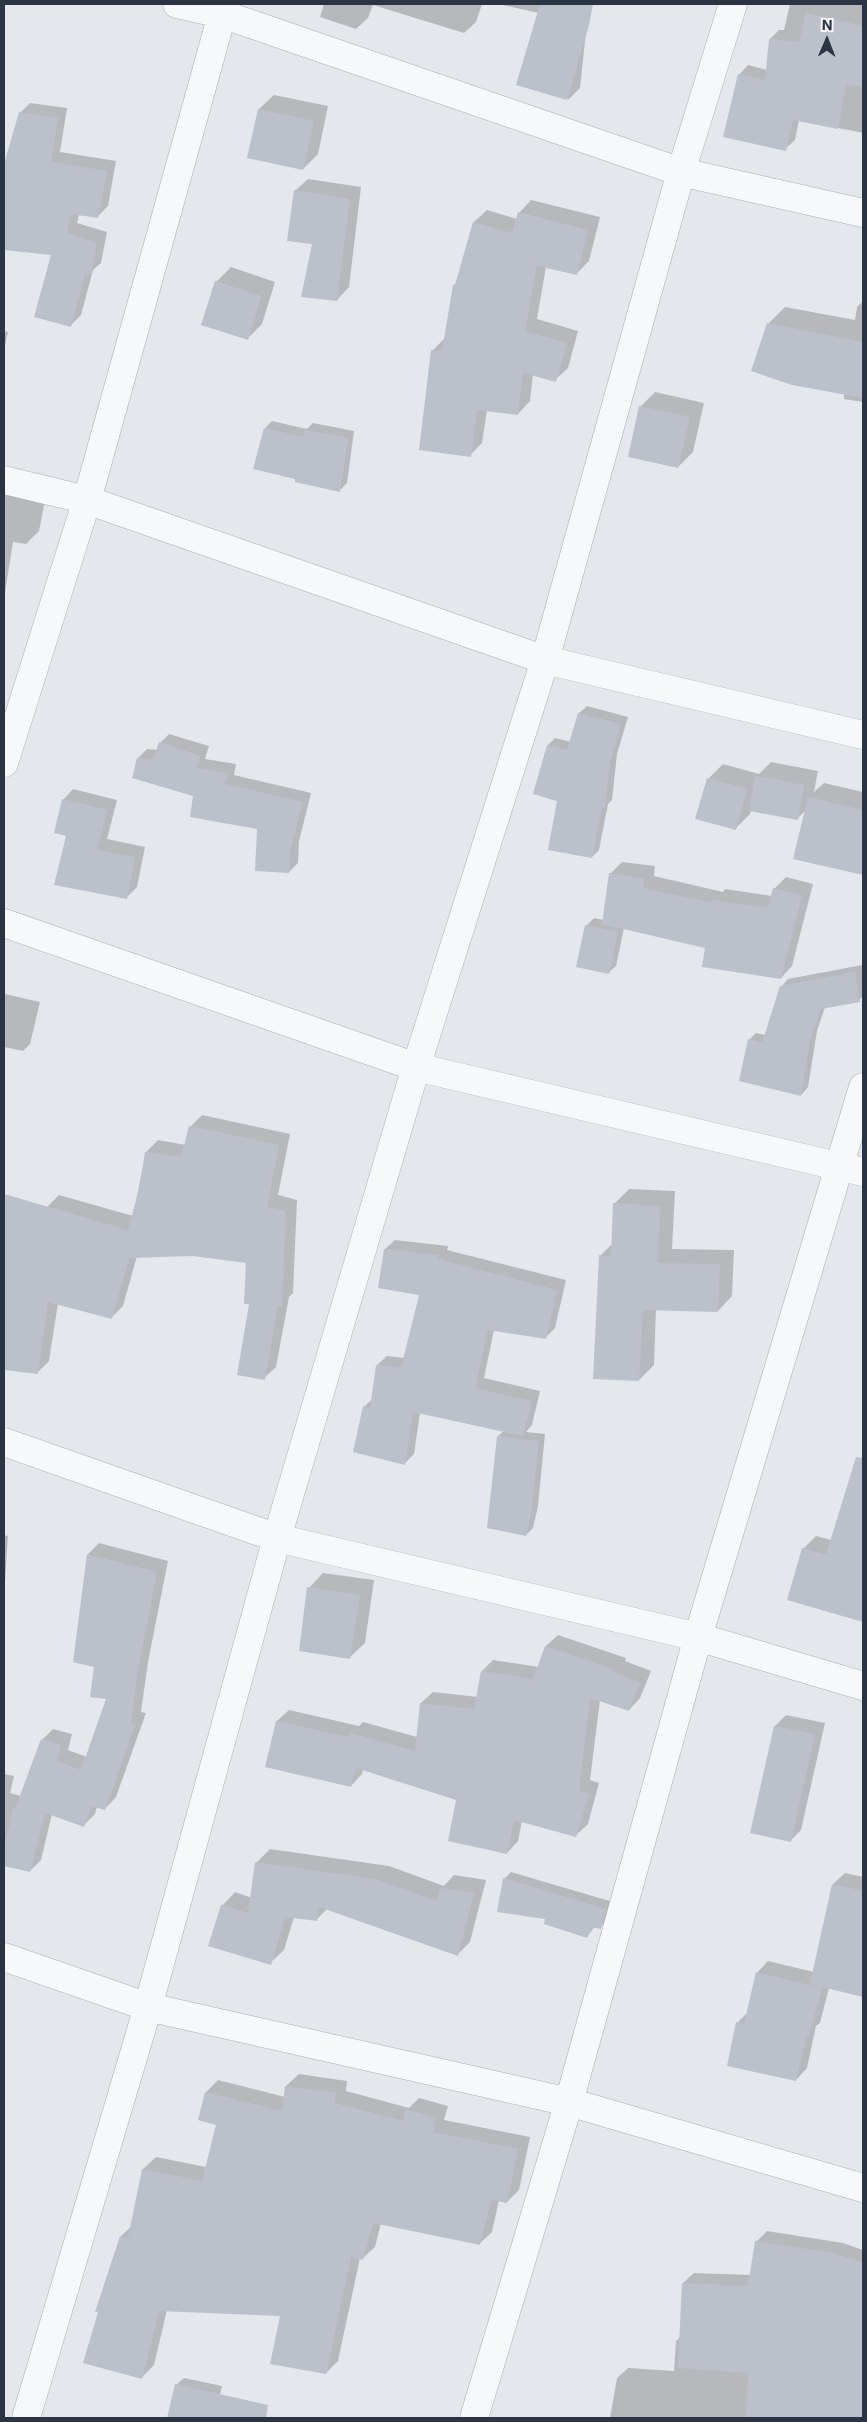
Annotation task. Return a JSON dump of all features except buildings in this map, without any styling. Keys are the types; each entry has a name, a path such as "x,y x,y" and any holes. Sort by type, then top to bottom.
{"street":[{"path":"178,4 224,9 681,172 863,213"},
{"path":"26,2418 148,2007 277,1538 416,1067 545,660 681,172 733,4"},
{"path":"4,763 87,500 224,9"},
{"path":"4,480 87,500 545,660 863,735"},
{"path":"4,923 416,1067 851,1169"},
{"path":"474,2418 569,2102 698,1637 851,1169 863,1087"},
{"path":"4,1442 277,1538 698,1637 863,1686"},
{"path":"4,1957 148,2007 569,2102 863,2188"}]}
